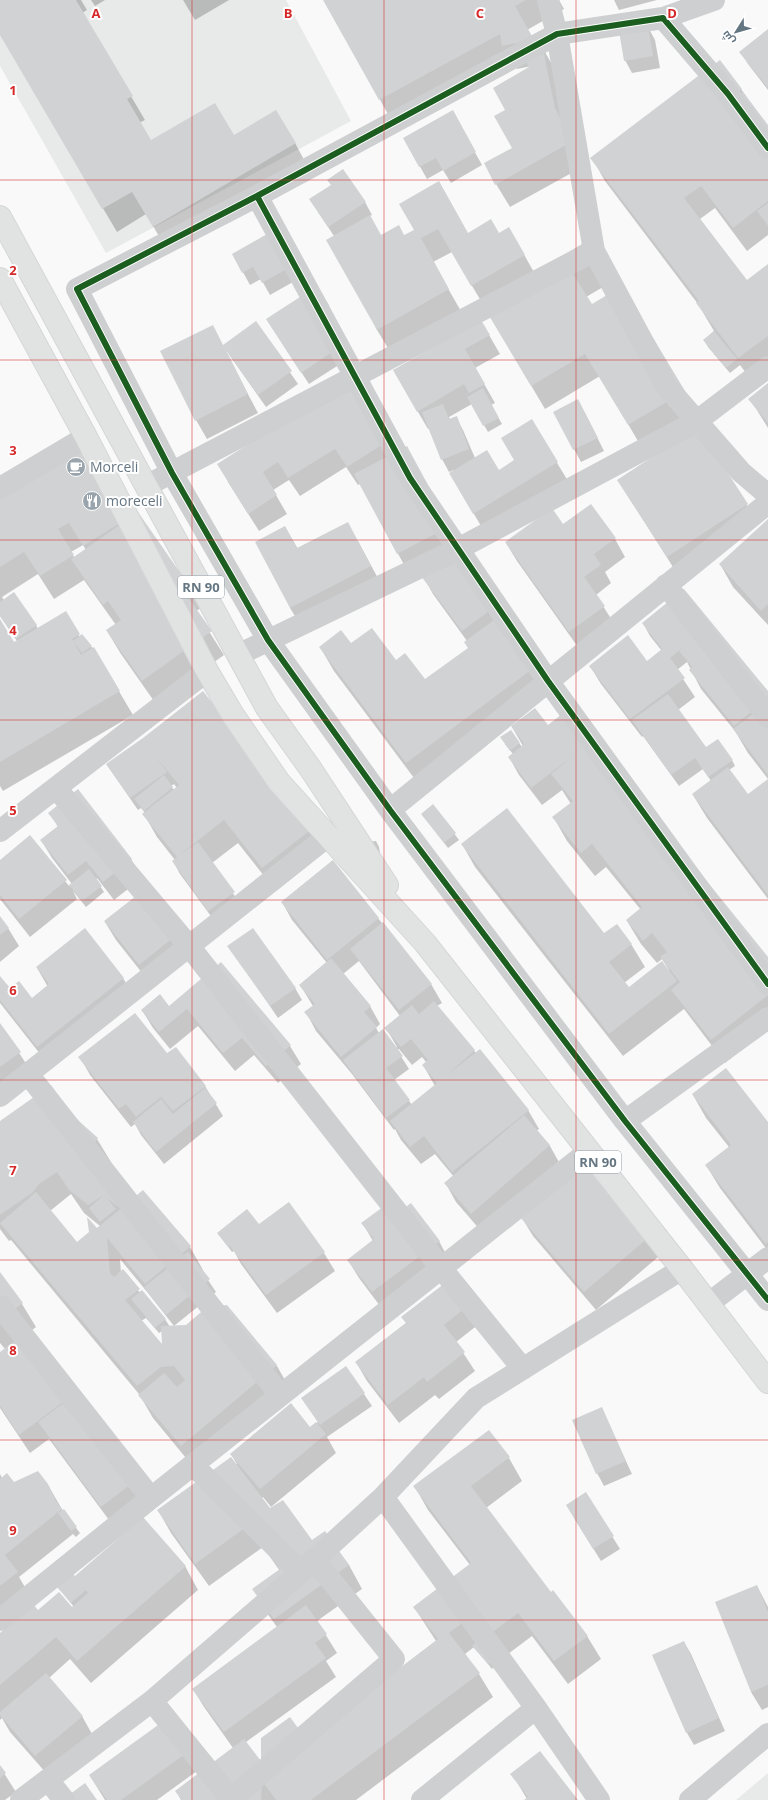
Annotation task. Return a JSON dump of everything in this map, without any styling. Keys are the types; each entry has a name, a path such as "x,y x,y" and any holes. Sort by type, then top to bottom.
{"main road":[{"name":"RN 90","path":"0,217 267,708 310,768 425,943"},
{"name":"RN 90","path":"0,279 5,301 86,437 207,671 233,714 279,782 425,943 682,1269 768,1382"}],"street":[{"path":"714,0 663,18 556,34 257,196 77,289 172,473 268,640 390,810 625,1121 768,1300"},
{"path":"548,1 556,34 594,252 667,387 741,472 768,495"},
{"path":"663,18 728,94 768,148"},
{"path":"257,196 410,478 548,681 768,984"},
{"path":"146,486 594,252"},
{"path":"238,655 458,549 697,421 768,367"},
{"path":"0,488 86,437"},
{"path":"390,810 768,503"},
{"path":"666,586 768,717"},
{"path":"0,832 207,671"},
{"path":"56,788 189,946 441,1268 523,1369"},
{"path":"0,1096 328,836"},
{"path":"625,1121 768,1018"},
{"path":"28,1074 280,1396"},
{"path":"0,1620 151,1498 589,1151"},
{"path":"708,1304 768,1258"},
{"path":"21,1800 152,1701 307,1566 383,1497 476,1398 682,1269"},
{"path":"4,1318 151,1498"},
{"path":"152,1701 231,1800 394,1659 307,1566 193,1465"},
{"path":"383,1497 536,1708 598,1800"},
{"path":"422,1800 536,1708"},
{"path":"690,1800 768,1734"},
{"path":"48,1780 64,1800"}],"shaded area":[{"path":"0,0 286,0 351,121 106,253 0,66"},
{"path":"768,1773 768,1800 736,1800"}],"building":[{"path":"0,0 76,0 133,96 127,99 151,140 215,103 234,135 276,110 296,143 153,227 132,192 102,209 0,35"},
{"path":"323,0 526,0 515,6 537,45 542,44 555,108 573,141 495,185 484,163 512,148 494,116 505,110 493,88 529,67 516,43 502,46 500,34 379,100"},
{"path":"648,26 653,56 624,61 619,31"},
{"path":"768,29 768,88 739,52"},
{"path":"720,60 742,89 731,98 708,69"},
{"path":"706,70 730,102 743,92 768,125 768,201 733,228 701,186 684,198 747,280 768,264 768,336 738,358 696,303 699,301 590,158"},
{"path":"453,110 476,152 443,171 436,158 419,167 403,138"},
{"path":"343,169 366,202 328,227 309,199 331,185 327,180"},
{"path":"439,181 468,233 491,219 499,233 509,227 525,255 471,286 438,229 421,238 449,289 377,330 326,240 370,215 381,235 399,225 404,235 414,230 399,204"},
{"path":"768,203 768,226 757,211"},
{"path":"274,230 294,265 262,283 253,267 242,273 232,254"},
{"path":"592,238 573,274 592,304 622,286 685,391 628,425 585,354 531,386 482,304"},
{"path":"317,286 329,305 316,314 338,348 301,373 266,319"},
{"path":"481,320 490,335 465,349 485,384 469,393 464,384 417,412 393,370"},
{"path":"256,321 292,371 258,395 226,350 248,394 195,421 160,351 213,325 223,345"},
{"path":"714,331 737,359 726,368 703,340"},
{"path":"356,376 394,437 347,467 335,449 288,478 278,462 263,472 277,495 248,514 217,464"},
{"path":"768,383 768,423 748,399"},
{"path":"483,388 499,418 483,426 467,397"},
{"path":"578,399 598,438 573,450 553,412"},
{"path":"443,404 449,419 457,416 469,449 441,460 422,412"},
{"path":"532,419 558,462 473,514 449,473 487,450 499,470 514,460 501,438"},
{"path":"698,427 748,504 667,557 617,480"},
{"path":"83,446 128,518 83,546 69,523 58,529 74,555 40,576 24,552 0,567 0,498"},
{"path":"407,446 450,526 397,554 354,474"},
{"path":"591,504 616,538 594,554 601,565 584,577 605,606 569,632 505,542 552,508 563,524"},
{"path":"138,512 188,584 182,589 212,631 142,681 106,630 121,620 108,601 103,605 71,559"},
{"path":"768,519 768,604 761,611 719,564"},
{"path":"348,522 371,566 290,608 255,542 285,526 297,548"},
{"path":"460,548 500,603 462,631 421,576"},
{"path":"684,589 768,691 768,698 734,726 689,670 692,667 679,651 706,629 670,658 685,678 630,719 589,666 628,635 647,661 662,649 642,623"},
{"path":"14,592 37,625 16,639 0,616 0,602"},
{"path":"66,611 80,634 72,639 81,655 94,647 120,691 0,762 0,619 14,642"},
{"path":"498,617 535,667 406,763 319,647 341,630 351,643 372,628 396,660 405,653 425,679 468,648 464,642"},
{"path":"82,634 92,646 82,653 73,641"},
{"path":"203,691 271,777 318,824 262,868 224,820 178,856 198,842 235,892 208,911 172,861 177,857 142,814 179,785 156,757 167,772 130,798 106,764 143,738"},
{"path":"668,694 706,747 718,739 733,760 708,777 695,758 671,775 632,720"},
{"path":"768,703 768,775 733,729"},
{"path":"535,708 548,725 562,714 668,833 768,957 768,995 711,1040 671,990 680,982 660,957 667,952 652,933 643,941 626,920 642,907 592,844 581,853 552,817 573,801 551,774 574,755 531,788 508,757 524,744 511,726"},
{"path":"511,730 520,743 510,751 500,737"},
{"path":"728,767 748,794 768,779 768,895 692,794"},
{"path":"164,775 173,787 144,811 134,799"},
{"path":"78,789 132,859 103,882 86,861 68,875 40,840 58,826 48,813"},
{"path":"433,804 456,833 444,843 421,814"},
{"path":"507,808 604,933 617,924 632,944 609,962 629,987 662,961 677,981 609,1034 461,844"},
{"path":"30,835 67,880 19,919 0,895 0,860"},
{"path":"333,860 379,918 327,960 281,902"},
{"path":"89,869 102,886 82,901 69,885"},
{"path":"136,896 184,929 139,965 104,921"},
{"path":"0,916 9,928 0,935"},
{"path":"383,922 432,984 399,1010 350,949"},
{"path":"85,928 124,978 37,1047 0,1000 0,976 10,988 19,981 32,998 49,984 36,967"},
{"path":"253,928 296,988 270,1006 227,946"},
{"path":"331,958 371,1006 364,1012 377,1027 341,1057 304,1012 315,1004 299,985"},
{"path":"221,962 291,1045 266,1066 242,1038 223,1053 187,1009 159,1032 141,1010 160,994 169,1006"},
{"path":"434,1001 475,1050 447,1075 480,1049 529,1110 452,1172 424,1136 410,1147 390,1121 437,1083 422,1065 428,1060 411,1039 401,1047 384,1028 412,1005 419,1014"},
{"path":"135,1013 167,1053 176,1047 206,1086 173,1111 161,1097 136,1117 126,1104 119,1109 78,1057"},
{"path":"0,1023 21,1052 0,1067"},
{"path":"383,1029 403,1056 386,1068 410,1100 386,1118 343,1060"},
{"path":"726,1068 768,1122 768,1242 766,1244 705,1165 731,1145 692,1094"},
{"path":"51,1085 71,1114 98,1138 91,1147 129,1200 118,1207 107,1198 116,1209 100,1222 89,1208 104,1195 88,1205 69,1190 57,1172 39,1184 32,1193 0,1215 0,1121"},
{"path":"205,1088 217,1103 156,1152 133,1122 161,1099 173,1114"},
{"path":"524,1115 550,1145 471,1214 444,1183"},
{"path":"590,1159 648,1238 584,1292 521,1218"},
{"path":"143,1190 191,1246 145,1284 107,1238 110,1273 114,1277 123,1269 140,1289 125,1300 162,1344 161,1326 186,1325 207,1307 227,1305 277,1365 181,1446 138,1395 164,1373 177,1387 185,1380 174,1366 161,1367 137,1386 0,1223 36,1192 77,1242 89,1232 87,1217 97,1228"},
{"path":"289,1202 325,1252 266,1295 230,1246 228,1247 217,1233 247,1209 259,1224"},
{"path":"411,1203 440,1241 372,1292 347,1260 374,1239 361,1223 387,1204 395,1215"},
{"path":"188,1252 210,1279 166,1315 144,1287"},
{"path":"0,1272 23,1303 0,1320"},
{"path":"449,1280 469,1305 444,1325 465,1352 427,1382 424,1377 388,1405 355,1362 406,1323 401,1317"},
{"path":"142,1290 166,1319 155,1328 131,1299"},
{"path":"28,1331 74,1394 19,1435 0,1406 0,1352"},
{"path":"346,1366 365,1393 320,1425 301,1398"},
{"path":"76,1394 139,1478 101,1507 38,1422"},
{"path":"291,1403 310,1427 316,1422 326,1434 260,1489 230,1454"},
{"path":"602,1407 626,1461 596,1474 572,1420"},
{"path":"489,1430 510,1457 471,1486 551,1592 553,1590 588,1636 554,1661 518,1613 494,1631 491,1631 506,1648 488,1664 472,1646 489,1631 469,1618 449,1633 480,1673 311,1800 276,1800 262,1781 261,1800 182,1800 175,1791 244,1739 261,1761 261,1738 290,1717 306,1739 284,1737 293,1749 438,1639 413,1607 471,1563 413,1486"},
{"path":"231,1457 270,1508 283,1500 312,1540 325,1531 349,1565 274,1619 252,1589 280,1569 249,1525 195,1564 157,1510"},
{"path":"38,1471 48,1484 56,1501 62,1509 5,1555 18,1572 0,1586 0,1479 7,1473 14,1482"},
{"path":"586,1492 614,1536 593,1549 566,1505"},
{"path":"64,1509 77,1527 71,1531 58,1513"},
{"path":"143,1517 186,1566 77,1661 56,1637 0,1685 0,1633 33,1604 38,1610 59,1592 72,1607 88,1593 86,1590 71,1603 57,1587 73,1574 75,1576"},
{"path":"757,1585 768,1612 768,1685 751,1692 715,1602"},
{"path":"306,1605 327,1634 315,1643 326,1658 224,1732 192,1689"},
{"path":"684,1641 719,1718 686,1733 652,1655"},
{"path":"46,1673 83,1716 35,1756 0,1715 0,1712"},
{"path":"165,1720 188,1752 121,1800 107,1800 89,1775"},
{"path":"540,1751 578,1800 524,1800 528,1797 510,1774"},
{"path":"0,1765 6,1773 0,1778"},
{"path":"85,1783 97,1800 62,1800"}],"cycle path":[{"path":"768,148 728,94 663,18 557,34 257,196 410,478 548,681 768,984"},
{"path":"257,196 77,289 172,473 268,640 390,810 625,1121 768,1300"}],"place":[{"name":"Morceli","path":"76,467"},
{"name":"moreceli","path":"92,501"}]}
